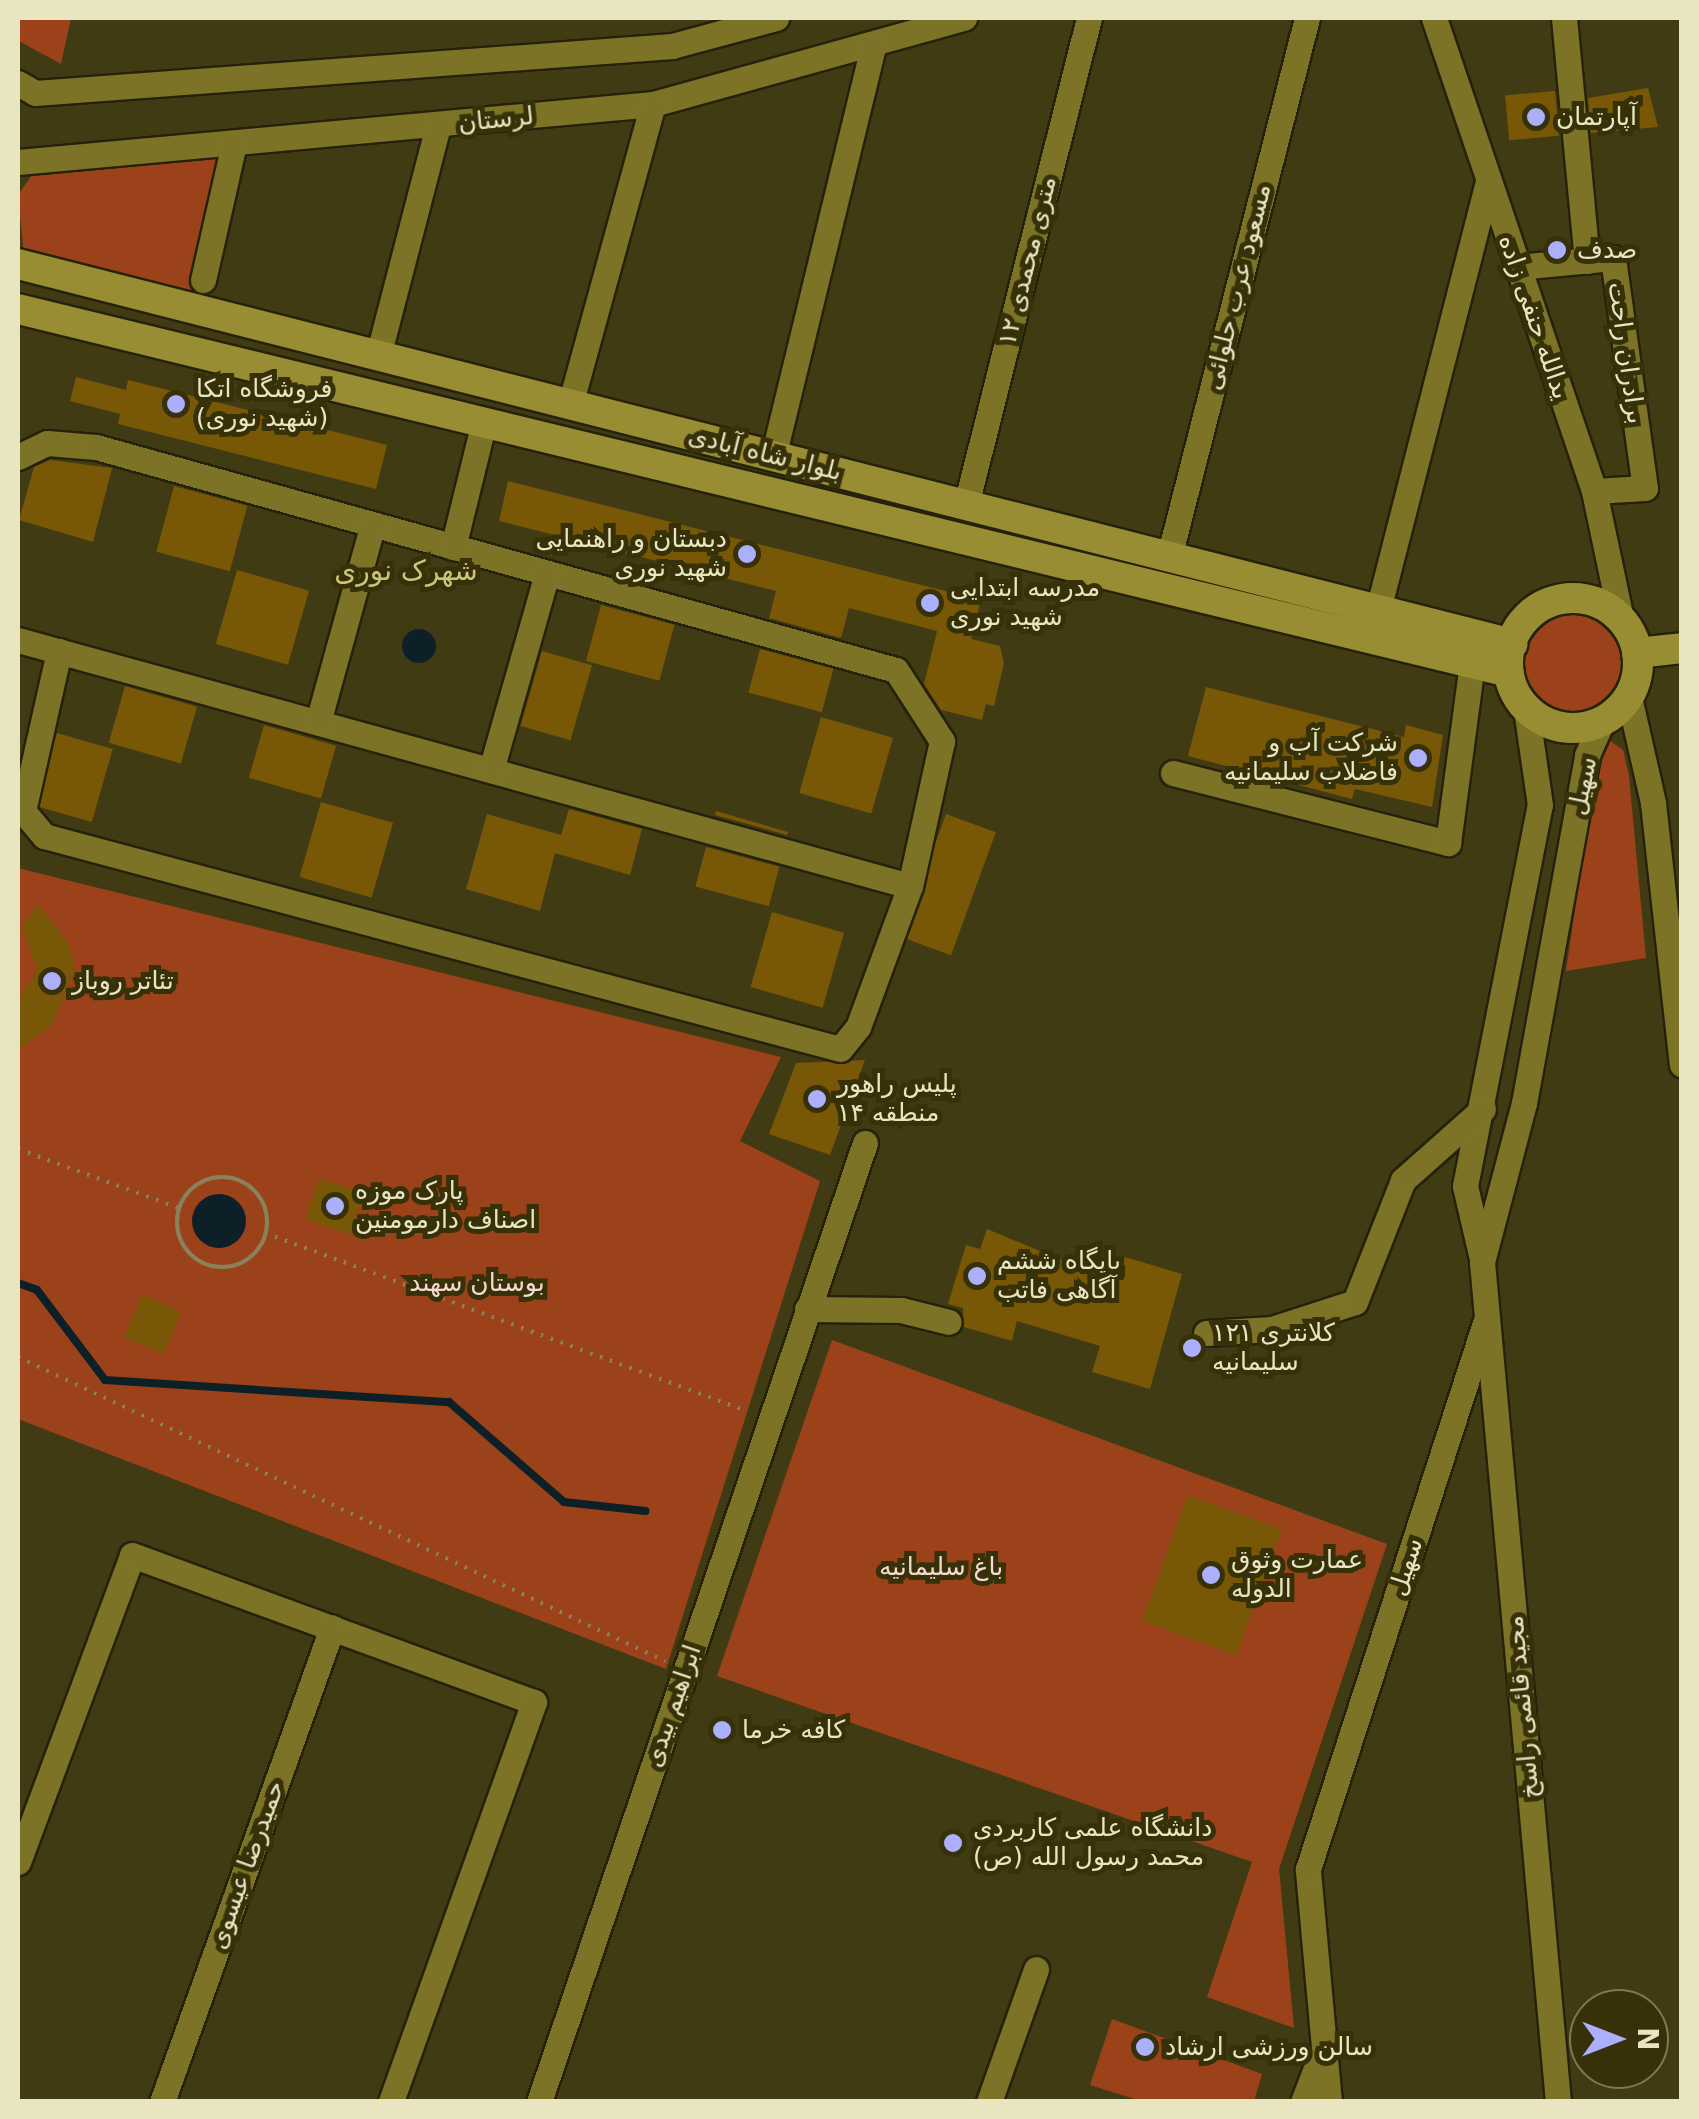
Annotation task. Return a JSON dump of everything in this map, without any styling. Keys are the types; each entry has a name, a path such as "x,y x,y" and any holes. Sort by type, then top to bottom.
{"main road":[{"name":"بلوار شاه آبادی","path":"18,264 1378,610 1510,658"},
{"name":"بلوار شاه آبادی","path":"18,309 1472,663 1510,658"},
{"path":"1565,599 1620,619 1637,654 1628,696 1602,722 1562,728 1526,709 1510,658 1528,616 1565,599"},
{"path":"1637,654 1682,648"}],"street":[{"path":"18,83 35,93 776,18"},
{"name":"لرستان","path":"18,162 653,104 964,18"},
{"name":"۱۲ متری محمدی","path":"966,505 1089,18"},
{"name":"مسعود عرب حلوائی","path":"1168,557 1307,18"},
{"name":"یدالله حنفی زاده","path":"1434,18 1594,492 1620,619"},
{"name":"برادران راحت","path":"1564,18 1587,261 1613,258 1645,488 1594,492"},
{"path":"773,457 874,44"},
{"path":"570,405 653,104"},
{"path":"378,356 438,126"},
{"path":"203,280 234,144"},
{"path":"1378,610 1488,182"},
{"path":"1517,268 1587,261"},
{"path":"453,546 484,422"},
{"path":"18,458 47,443 96,447 896,670 942,741 910,886 858,1028 840,1048 44,836 22,812 59,651"},
{"path":"318,722 374,524"},
{"path":"491,770 547,572"},
{"path":"18,640 910,886"},
{"path":"1174,774 1448,843 1472,663"},
{"path":"1628,696 1653,803 1682,1064"},
{"name":"سهیل","path":"1324,2046 1308,1869 1488,1314 1482,1262 1465,1186 1540,805 1526,709"},
{"name":"سهیل","path":"1482,1262 1524,1103 1587,755 1602,722"},
{"path":"1206,1333 1272,1329 1355,1302 1404,1180 1483,1109"},
{"name":"ابراهیم بیدی","path":"539,2102 865,1143"},
{"path":"807,1310 901,1310 949,1322"},
{"name":"مجید قائمی راسخ","path":"1488,1314 1558,2102"},
{"path":"18,1862 132,1554 534,1702 391,2102"},
{"name":"حمیدرضا عیسوی","path":"162,2102 332,1628"},
{"path":"989,2102 1036,1969"},
{"path":"1303,2102 1324,2046"},
{"path":"1324,2046 1329,2102"}],"path":[{"path":"18,1150 179,1208"},
{"path":"226,1177 262,1203 265,1233 238,1264 209,1265 186,1250 179,1208 197,1184 226,1177"},
{"path":"265,1233 770,1420"},
{"path":"18,1358 685,1670"}],"green space":[{"path":"18,18 71,18 61,64 19,41"},
{"path":"223,152 189,304 24,256 18,195 34,172"},
{"path":"1573,615 1592,619 1608,630 1619,646 1623,665 1619,684 1608,700 1592,711 1573,715 1554,711 1538,700 1527,684 1523,665 1527,646 1538,630 1554,619"},
{"path":"1609,740 1623,750 1629,776 1646,958 1566,971 1597,759"},
{"name":"بوستان سهند","path":"18,868 781,1057 740,1141 820,1181 666,1669 18,1419"},
{"name":"باغ سلیمانیه","path":"832,1340 1387,1544 1279,1869 1294,2028 1207,1997 1252,1862 717,1676"},
{"name":"سالن ورزشی ارشاد","path":"1112,2019 1262,2074 1254,2101 1141,2101 1090,2085"}],"water":[{"path":"419,629 431,634 436,646 431,658 419,663 407,658 402,646 407,634"},
{"path":"219,1194 238,1202 246,1221 238,1240 219,1248 200,1240 192,1221 200,1202"}],"building":[{"path":"1648,88 1658,127 1591,133 1588,98"},
{"name":"آپارتمان","path":"1555,91 1559,136 1509,140 1505,95"},
{"path":"76,377 126,390 128,380 387,445 376,489 118,424 120,414 70,401"},
{"path":"50,460 112,468 93,542 19,520 34,467"},
{"path":"508,481 981,600 971,639 1000,646 1004,663 994,706 986,704 982,720 941,710 924,684 937,631 849,608 841,638 769,618 776,591 499,521"},
{"path":"174,486 247,506 230,571 156,552"},
{"path":"237,570 309,591 288,665 216,644"},
{"path":"601,605 674,625 659,681 586,661"},
{"path":"760,649 833,669 822,712 748,692"},
{"path":"542,651 592,665 570,740 521,726"},
{"path":"125,686 197,707 181,763 109,743"},
{"path":"1206,687 1404,737 1406,725 1443,735 1432,807 1355,789 1352,799 1188,756"},
{"path":"821,717 893,738 871,814 799,793"},
{"path":"264,725 336,746 321,799 249,778"},
{"path":"57,733 113,749 92,822 36,806"},
{"path":"321,802 393,823 372,898 300,877"},
{"path":"569,809 642,829 630,875 555,853 540,911 466,889 487,814 561,835"},
{"path":"716,811 788,832 787,835 715,815"},
{"path":"946,814 996,832 951,955 901,937"},
{"path":"706,847 779,867 769,906 695,887"},
{"name":"تئاتر روباز","path":"38,904 68,942 75,969 52,1025 18,1050 18,1001 37,969 22,927"},
{"path":"772,912 844,933 823,1008 751,987"},
{"name":"پلیس راهور منطقه ۱۴","path":"865,1060 830,1155 769,1134 796,1063"},
{"name":"پارک موزه اصناف دارمومنین","path":"319,1178 364,1193 350,1234 305,1220"},
{"path":"987,1229 1117,1283 1125,1257 1182,1274 1150,1389 1092,1372 1100,1346 1017,1321 1012,1341 964,1327 963,1308 948,1304 966,1245 980,1249"},
{"path":"142,1295 182,1312 164,1354 124,1337"},
{"name":"عمارت وثوق الدوله","path":"1188,1495 1282,1529 1236,1655 1142,1621"}],"waterway":[{"path":"18,1283 37,1290 105,1380 449,1402 564,1502 646,1511"}],"place":[{"name":"آپارتمان","path":"1536,117"},
{"name":"صدف","path":"1557,250"},
{"name":"فروشگاه اتکا (شهید نوری)","path":"176,404"},
{"name":"دبستان و راهنمایی شهید نوری","path":"747,554"},
{"name":"مدرسه ابتدایی شهید نوری","path":"930,603"},
{"name":"شرکت آب و فاضلاب سلیمانیه","path":"1418,758"},
{"name":"تئاتر روباز","path":"52,981"},
{"name":"پلیس راهور منطقه ۱۴","path":"817,1099"},
{"name":"پارک موزه اصناف دارمومنین","path":"335,1206"},
{"name":"پایگاه ششم آگاهی فاتب","path":"977,1276"},
{"name":"كلانتری ١٢١ سلیمانیه","path":"1192,1348"},
{"name":"عمارت وثوق الدوله","path":"1211,1575"},
{"name":"کافه خرما","path":"722,1730"},
{"name":"دانشگاه علمی کاربردی محمد رسول الله (ص)","path":"953,1843"},
{"name":"سالن ورزشی ارشاد","path":"1145,2047"}],"district":[{"name":"شهرک نوری","path":"406,571"}]}
